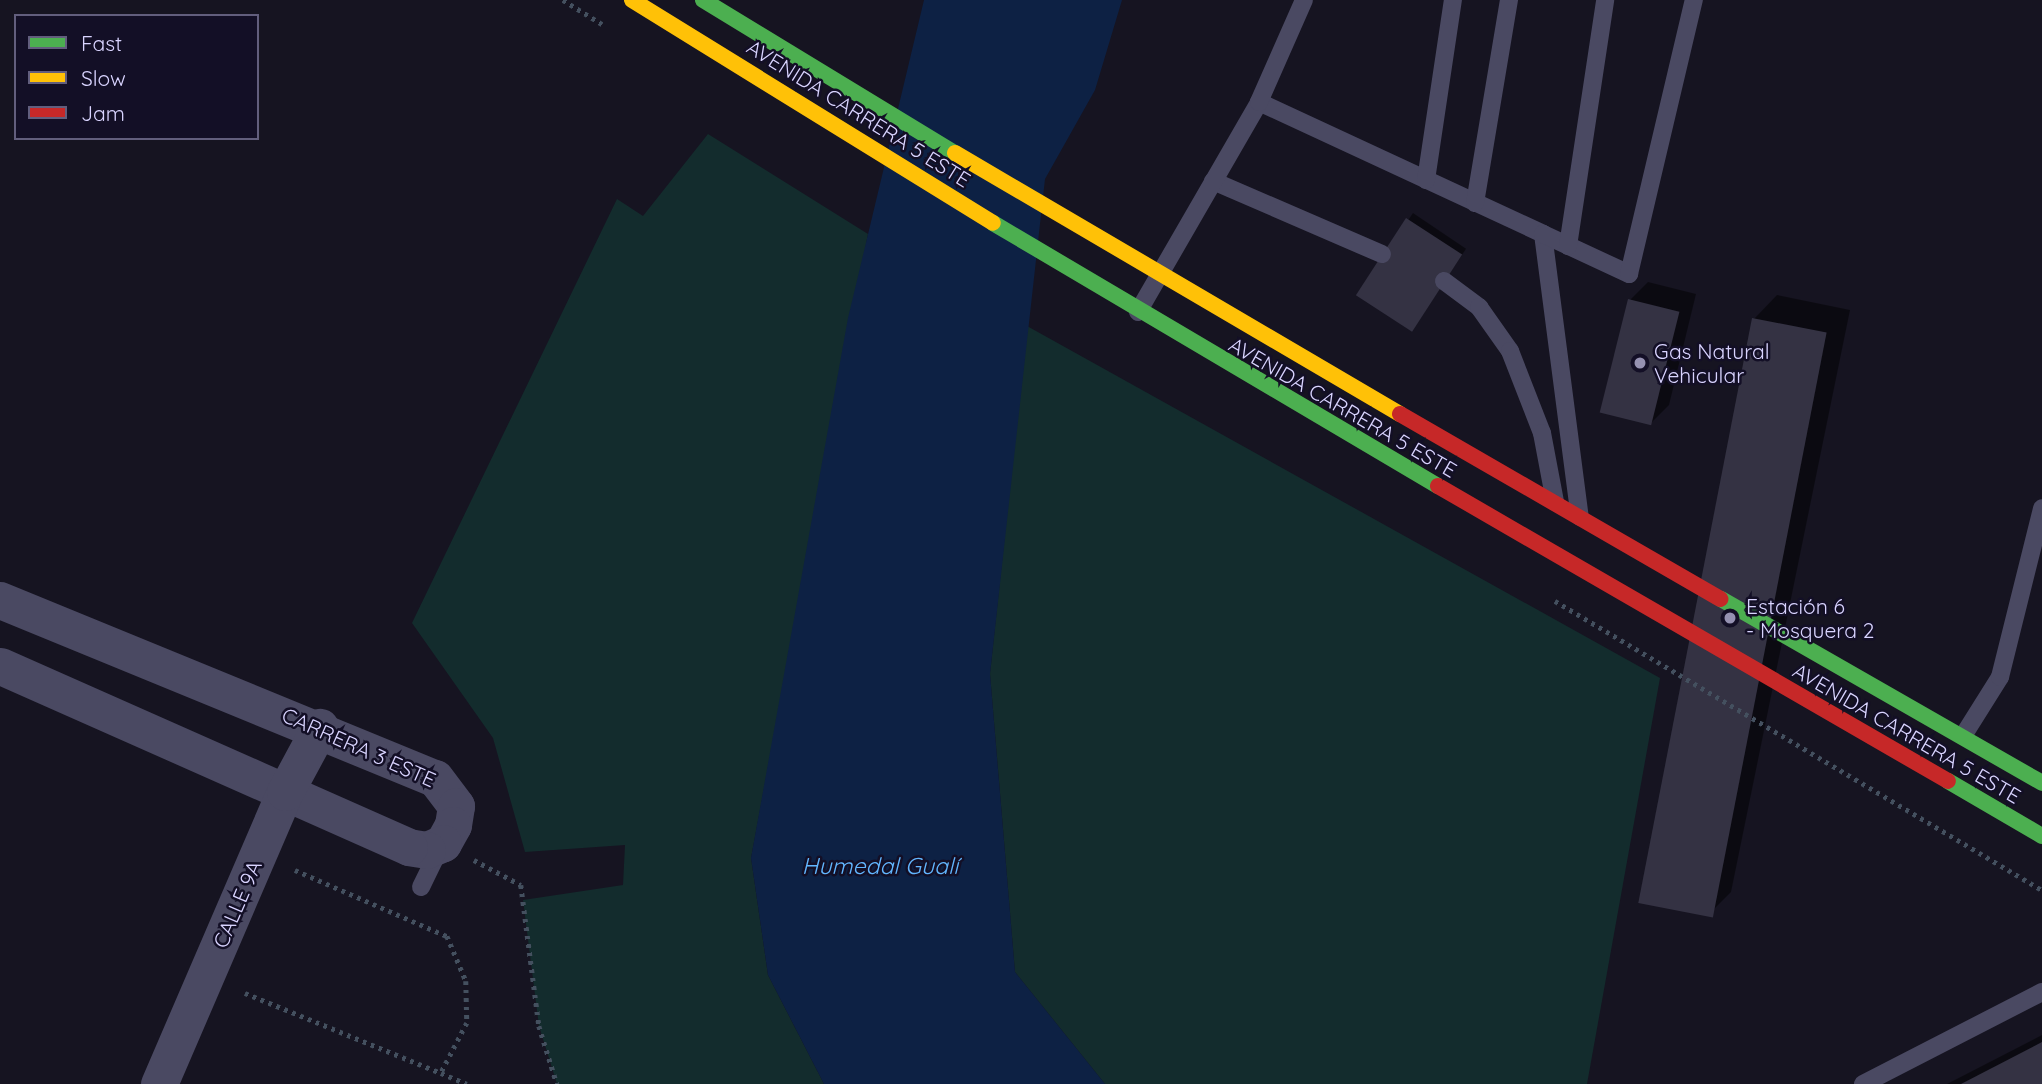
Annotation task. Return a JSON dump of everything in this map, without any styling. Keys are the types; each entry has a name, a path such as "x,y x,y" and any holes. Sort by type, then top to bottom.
{"main road":[{"name":"AVENIDA CARRERA 5 ESTE","path":"632,0 856,134 1138,312 2042,836"},
{"name":"AVENIDA CARRERA 5 ESTE","path":"703,0 1099,241 2042,783"}],"street":[{"name":"CARRERA 3 ESTE","path":"0,600 320,727 451,791 456,806 443,843"},
{"path":"0,666 409,847 427,850 443,843"},
{"name":"CALLE 9A","path":"159,1084 285,792 320,727"}],"lane":[{"path":"1138,312 1259,102 1304,0"},
{"path":"1426,180 1453,0"},
{"path":"1475,203 1509,0"},
{"path":"1568,246 1605,0"},
{"path":"1259,102 1629,274 1694,0"},
{"path":"1213,181 1382,254"},
{"path":"1543,234 1580,517"},
{"path":"1444,281 1479,307 1510,351 1542,433 1555,503"},
{"path":"1963,736 2000,677 2042,508"},
{"path":"421,887 443,843"},
{"path":"1863,1084 2042,992"}],"path":[{"path":"443,843 521,885 539,1027 556,1084"},
{"path":"295,870 447,936 466,981 467,1023 441,1073"},
{"path":"245,993 467,1084"}],"green space":[{"path":"708,134 868,234 751,858 768,975 824,1084 557,1084 539,1026 523,900 623,885 625,845 525,852 493,738 412,623 617,199 643,216"},
{"path":"1027,326 1660,678 1587,1084 1105,1084 1015,972 990,674"}],"water":[{"name":"Humedal Gualí","path":"924,0 1122,0 1095,90 1045,179 990,674 1015,972 1105,1084 824,1084 768,975 751,858 848,318"}],"building":[{"path":"1406,218 1462,254 1412,332 1356,295"},
{"name":"Gas Natural Vehicular","path":"1628,299 1679,312 1651,425 1600,413"},
{"name":"Estación 6 - Mosquera 2","path":"1752,318 1827,333 1713,918 1638,903"},
{"path":"2042,1042 2042,1084 1961,1084"}],"traffic: fast":[{"path":"703,0 955,153"},
{"path":"993,223 1438,486"},
{"path":"1721,599 2042,783"},
{"path":"1948,781 2042,836"}],"traffic: slow":[{"path":"632,0 993,223"},
{"path":"955,153 1400,414"}],"traffic: jam":[{"path":"1400,414 1721,599"},
{"path":"1438,486 1948,781"}],"place":[{"name":"Gas Natural Vehicular","path":"1640,363"},
{"name":"Estación 6 - Mosquera 2","path":"1730,618"}]}
